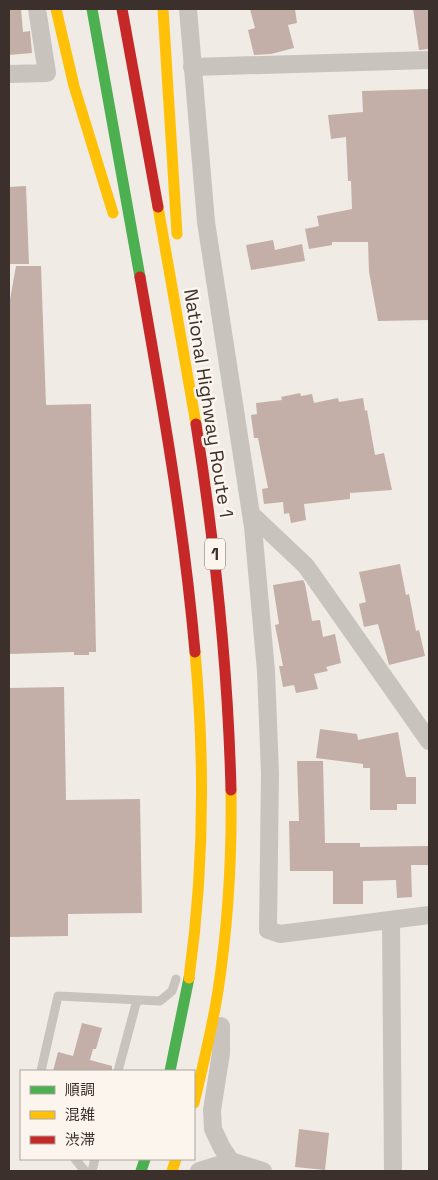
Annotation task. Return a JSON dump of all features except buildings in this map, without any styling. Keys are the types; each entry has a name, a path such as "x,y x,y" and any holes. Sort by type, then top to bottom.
{"highway":[{"path":"56,9 84,117 118,228"},
{"name":"1","path":"92,9 155,356 181,521 198,674 202,777 199,898 190,974 178,1042 170,1070"},
{"name":"National Highway Route 1","path":"122,9 184,353 210,511 227,671 231,751 231,830 228,900 220,977 208,1046 195,1099"},
{"name":"1","path":"163,9 184,353"},
{"name":"1","path":"123,246 155,356"}],"street":[{"path":"9,74 47,73 37,9"},
{"path":"188,9 206,222 251,514 266,672 270,773 268,930 280,934 429,915"},
{"path":"192,67 429,60"},
{"path":"251,514 306,566 429,741"},
{"path":"391,920 393,1171"},
{"path":"220,977 221,1053 212,1120 213,1129 231,1161"},
{"path":"199,1171 231,1161 263,1171"}],"lane":[{"path":"41,1070 58,996 160,1001 172,991 199,898"},
{"path":"118,1070 137,1000"},
{"path":"76,1160 85,1171"}],"traffic: fast":[{"path":"92,9 140,277"},
{"path":"170,1070 189,978"},
{"path":"141,1171 145,1160"}],"traffic: slow":[{"path":"56,9 74,86 113,213"},
{"path":"163,9 177,234"},
{"path":"158,207 196,424"},
{"path":"189,978 198,897 201,815 200,734 195,652"},
{"path":"195,1099 213,1019 224,941 229,891 231,790"},
{"path":"172,1171 176,1160"}],"traffic: jam":[{"path":"122,9 158,207"},
{"path":"140,277 179,511 195,652"},
{"path":"196,424 220,607 227,698 231,790"}]}
